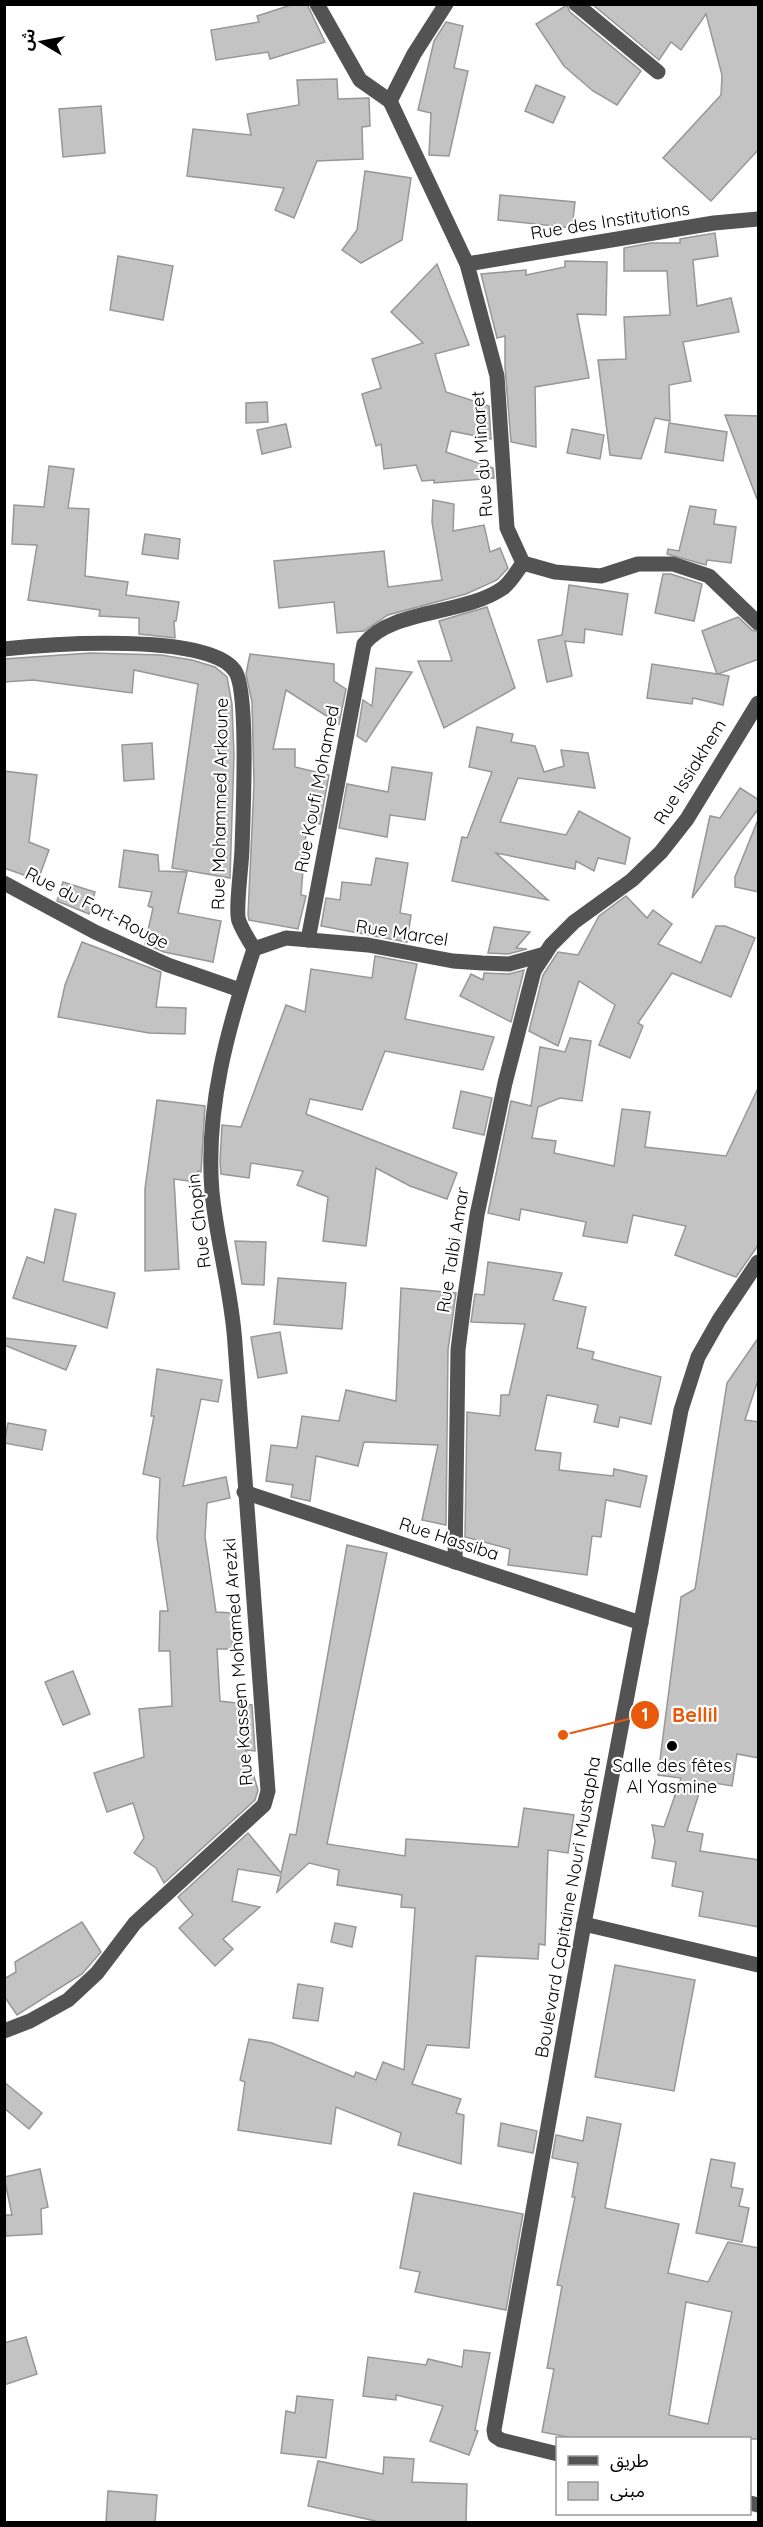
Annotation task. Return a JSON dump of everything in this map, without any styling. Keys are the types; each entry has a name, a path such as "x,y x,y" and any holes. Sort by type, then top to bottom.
{"street":[{"path":"316,4 360,80 390,101 414,54 446,4"},
{"path":"576,4 658,72"},
{"name":"Rue du Minaret","path":"390,101 467,264 497,376 507,528 523,563"},
{"name":"Rue des Institutions","path":"467,264 714,223 759,219"},
{"path":"523,563 555,572 601,576 638,564 673,564 709,576 759,624"},
{"name":"Rue Koufi Mohamed","path":"308,940 364,644 372,634 393,623 488,596 504,587 523,563"},
{"name":"Rue Mohammed Arkoune","path":"4,649 123,643 191,648 225,660 236,671 241,690 242,832 237,918 254,949"},
{"name":"Rue Issiakhem","path":"544,954 574,922 632,880 661,852 687,819 759,703"},
{"name":"Rue du Fort-Rouge","path":"4,883 116,942 168,965 240,990"},
{"name":"Rue Marcel","path":"254,949 286,938 368,945 453,961 482,963 509,964 544,954"},
{"name":"Rue Chopin","path":"244,1492 235,1340 212,1192 210,1130 228,1033 254,949"},
{"name":"Rue Talbi Amar","path":"455,1562 458,1350 465,1291 477,1215 505,1083 534,971 544,954"},
{"name":"Boulevard Capitaine Nouri Mustapha","path":"556,2454 501,2440 495,2436 494,2430 584,1924 681,1410 698,1357 719,1320 759,1262"},
{"name":"Rue Hassiba","path":"244,1492 641,1623"},
{"name":"Rue Kassem Mohamed Arezki","path":"4,2031 30,2021 68,2000 97,1973 135,1923 264,1805 268,1791 244,1492"},
{"path":"584,1924 759,1965"}],"building":[{"path":"294,4 307,4 325,42 270,59 268,52 216,60 211,30 259,22 257,16"},
{"path":"592,4 759,4 759,149 711,201 663,158 721,95 722,75 706,14 681,50 671,42 659,60"},
{"path":"567,5 570,12 641,71 617,105 593,91 564,66 536,24"},
{"path":"446,22 463,26 454,68 468,71 449,156 429,155 431,113 418,110 434,41"},
{"path":"337,79 338,99 369,98 370,126 362,127 363,159 317,161 294,218 275,210 284,188 187,176 193,129 251,135 247,114 299,105 297,80"},
{"path":"536,85 565,97 553,123 525,111"},
{"path":"101,106 105,153 63,157 59,109"},
{"path":"365,171 411,178 402,240 361,263 342,250 357,230"},
{"path":"500,195 575,202 572,228 498,220"},
{"path":"715,233 718,256 693,260 697,306 731,298 739,332 683,342 691,381 669,385 670,421 655,418 641,459 610,455 598,360 626,359 624,317 670,315 667,271 624,271 624,248 651,243 680,243 680,239"},
{"path":"118,256 173,266 163,320 110,310"},
{"path":"565,261 607,262 606,315 577,314 589,378 535,387 536,447 511,442 505,336 497,338 481,274 526,270 526,275 565,267"},
{"path":"437,264 469,345 435,354 446,392 489,406 491,439 451,431 446,452 493,468 494,478 434,483 434,480 422,481 416,465 384,469 381,444 376,446 362,394 381,388 372,359 423,343 391,312"},
{"path":"267,402 268,422 246,423 246,403"},
{"path":"725,415 759,416 759,499 757,499"},
{"path":"669,423 727,432 723,461 665,452"},
{"path":"286,424 291,447 262,454 257,430"},
{"path":"572,429 604,435 600,459 567,453"},
{"path":"49,466 74,469 68,508 89,509 85,576 128,582 126,595 179,602 176,621 174,621 175,638 139,634 139,618 99,616 100,610 28,600 37,545 12,544 14,505 44,507"},
{"path":"433,500 454,504 453,531 484,525 490,552 500,548 508,568 497,580 466,594 388,615 364,631 337,633 334,602 279,608 274,561 384,551 388,587 442,580 432,522"},
{"path":"690,506 716,510 714,524 736,527 731,563 707,560 706,565 667,554 668,549 679,551"},
{"path":"145,534 180,539 178,559 142,554"},
{"path":"663,574 671,574 702,584 694,621 655,613"},
{"path":"569,585 628,594 622,635 585,629 584,643 565,641 572,676 547,682 538,640 562,635"},
{"path":"487,607 515,688 444,728 418,661 452,661 439,621"},
{"path":"738,617 752,630 759,632 759,659 718,674 729,676 723,705 693,698 692,704 647,698 652,664 717,674 702,631"},
{"path":"90,653 161,655 192,660 215,667 227,677 232,704 234,755 230,878 172,868 198,684 134,670 132,693 33,680 4,682 4,659"},
{"path":"250,654 334,664 334,681 346,689 339,724 286,690 273,749 295,749 295,767 329,775 320,824 307,821 301,895 306,896 298,929 249,920 248,915 254,784 252,702 246,674"},
{"path":"376,668 412,672 366,742 357,736 363,700 372,706"},
{"path":"477,727 513,734 511,742 535,746 544,772 564,766 561,750 588,753 595,788 518,778 500,822 566,835 579,811 630,838 625,864 598,858 594,871 576,861 575,869 496,853 548,900 452,881 462,837 467,838 492,772 469,767"},
{"path":"152,743 154,779 124,781 122,745"},
{"path":"392,767 432,773 425,820 390,815 387,837 339,828 347,784 388,792"},
{"path":"4,771 37,775 29,842 49,850 38,880 4,868"},
{"path":"740,788 759,800 759,808 692,898 710,816 720,818"},
{"path":"757,822 759,822 759,892 735,887 735,877"},
{"path":"124,850 158,855 159,871 187,872 178,913 221,921 213,962 164,952 145,944 153,908 148,906 152,892 119,887"},
{"path":"376,858 408,863 400,913 411,915 407,942 321,926 326,898 340,900 342,882 371,885"},
{"path":"63,882 95,892 89,914 57,901"},
{"path":"626,896 647,918 653,910 672,924 658,944 701,963 716,926 725,926 755,938 731,997 672,973 638,1023 643,1026 630,1058 599,1045 615,1005 579,981 558,1046 529,1031 543,975 558,952 578,955 599,916"},
{"path":"494,927 530,932 516,948 527,949 508,954 488,953"},
{"path":"82,942 161,972 156,1007 186,1008 185,1034 149,1033 58,1017 65,985"},
{"path":"375,956 417,964 405,1019 494,1037 483,1070 385,1051 362,1110 310,1099 306,1114 457,1173 447,1199 410,1186 376,1168 366,1246 323,1241 328,1197 297,1185 303,1171 251,1163 249,1178 221,1174 220,1161 222,1125 241,1127 286,1005 305,1012 311,969 372,978"},
{"path":"524,970 511,1022 460,996 471,974 483,980 484,973 509,974"},
{"path":"570,1038 591,1041 582,1101 560,1098 538,1107 532,1138 556,1141 554,1153 614,1166 622,1109 650,1112 645,1147 726,1156 759,1086 759,1244 736,1277 675,1255 686,1226 633,1215 627,1243 583,1236 586,1222 521,1209 519,1220 488,1213 511,1101 531,1106 540,1047 565,1052"},
{"path":"461,1091 492,1098 484,1135 453,1128"},
{"path":"157,1100 205,1106 201,1172 198,1171 196,1182 174,1179 179,1269 145,1271 145,1189"},
{"path":"55,1209 76,1214 63,1281 115,1293 107,1328 13,1298 27,1257 44,1263"},
{"path":"235,1241 266,1242 264,1285 242,1284"},
{"path":"488,1262 562,1273 553,1300 586,1307 577,1348 594,1352 592,1359 661,1377 651,1424 620,1417 618,1427 594,1422 598,1405 547,1395 535,1450 561,1453 559,1470 613,1476 614,1469 647,1476 640,1507 606,1500 601,1537 592,1536 587,1575 508,1565 510,1549 465,1537 467,1412 500,1416 501,1395 509,1395 525,1324 471,1322 475,1294 484,1295"},
{"path":"278,1278 346,1283 342,1329 274,1324"},
{"path":"401,1288 456,1293 448,1350 446,1525 422,1520 438,1445 364,1442 358,1466 316,1456 310,1501 291,1497 293,1485 266,1481 271,1445 297,1448 302,1416 339,1421 346,1390 396,1401"},
{"path":"280,1332 287,1373 258,1378 251,1337"},
{"path":"759,1337 759,1377 745,1420 759,1422 759,1758 737,1754 732,1786 703,1781 687,1831 703,1834 700,1851 759,1860 759,1927 699,1916 703,1892 672,1886 676,1862 652,1858 655,1841 652,1825 664,1827 681,1778 658,1775 681,1597 695,1589 727,1383"},
{"path":"4,1338 76,1346 66,1370 4,1345"},
{"path":"157,1369 222,1380 218,1402 201,1399 183,1486 226,1477 230,1498 207,1503 205,1537 216,1612 233,1613 232,1649 217,1649 220,1701 252,1705 255,1751 246,1750 258,1790 255,1800 164,1883 156,1868 134,1853 144,1838 133,1803 107,1812 94,1773 144,1757 139,1709 172,1706 170,1651 159,1651 160,1611 168,1611 157,1538 160,1478 143,1474 154,1416 151,1416"},
{"path":"8,1423 46,1430 42,1450 4,1443"},
{"path":"347,1545 387,1553 327,1844 405,1856 406,1839 518,1847 524,1808 574,1815 568,1853 548,1850 545,1945 539,1944 538,1959 476,1956 469,2048 427,2045 412,2084 461,2099 456,2113 464,2115 461,2164 398,2145 401,2133 336,2107 331,2144 238,2130 245,2082 240,2080 249,2039 272,2043 354,2077 356,2072 376,2080 383,2062 404,2070 415,1908 401,1907 402,1895 337,1885 339,1870 309,1863 277,1892 281,1876 238,1869 232,1901 260,1907 223,1939 233,1949 215,1966 179,1928 193,1915 178,1897 248,1833 281,1873 290,1834 296,1835"},
{"path":"73,1671 90,1714 63,1725 45,1682"},
{"path":"82,1922 101,1952 82,1974 17,2015 4,1996 4,1979 16,1972 15,1962"},
{"path":"335,1923 356,1927 352,1947 331,1942"},
{"path":"615,1965 695,1980 674,2091 595,2077"},
{"path":"298,1984 323,1988 318,2021 293,2018"},
{"path":"4,2082 42,2113 29,2129 4,2108"},
{"path":"587,2117 621,2124 605,2208 679,2224 668,2273 708,2282 728,2242 759,2248 759,2439 751,2439 751,2437 568,2437 542,2432 554,2369 547,2368 562,2286 557,2285 575,2197 572,2197 578,2163 552,2158 556,2135 583,2141","holes":["686,2302 732,2312 708,2424 669,2415"]},
{"path":"501,2123 537,2131 533,2153 498,2146"},
{"path":"711,2159 735,2163 731,2187 743,2189 739,2206 749,2208 742,2242 696,2233"},
{"path":"40,2169 48,2207 41,2209 42,2234 6,2236 4,2215 12,2215 4,2177"},
{"path":"414,2193 523,2214 506,2310 415,2292 420,2272 400,2268"},
{"path":"26,2337 37,2374 4,2385 4,2343"},
{"path":"464,2350 490,2353 475,2430 478,2431 469,2455 430,2441 443,2406 396,2395 396,2400 363,2396 368,2357 426,2365 428,2359 462,2367"},
{"path":"297,2396 333,2400 326,2458 281,2453 286,2411 295,2413"},
{"path":"384,2457 414,2459 412,2482 467,2484 466,2523 384,2523 308,2506 318,2461 383,2474"},
{"path":"108,2491 157,2495 155,2523 106,2523"}],"place":[{"name":"Bellil","path":"563,1735"},
{"name":"Salle des fêtes Al Yasmine","path":"672,1746"}]}
